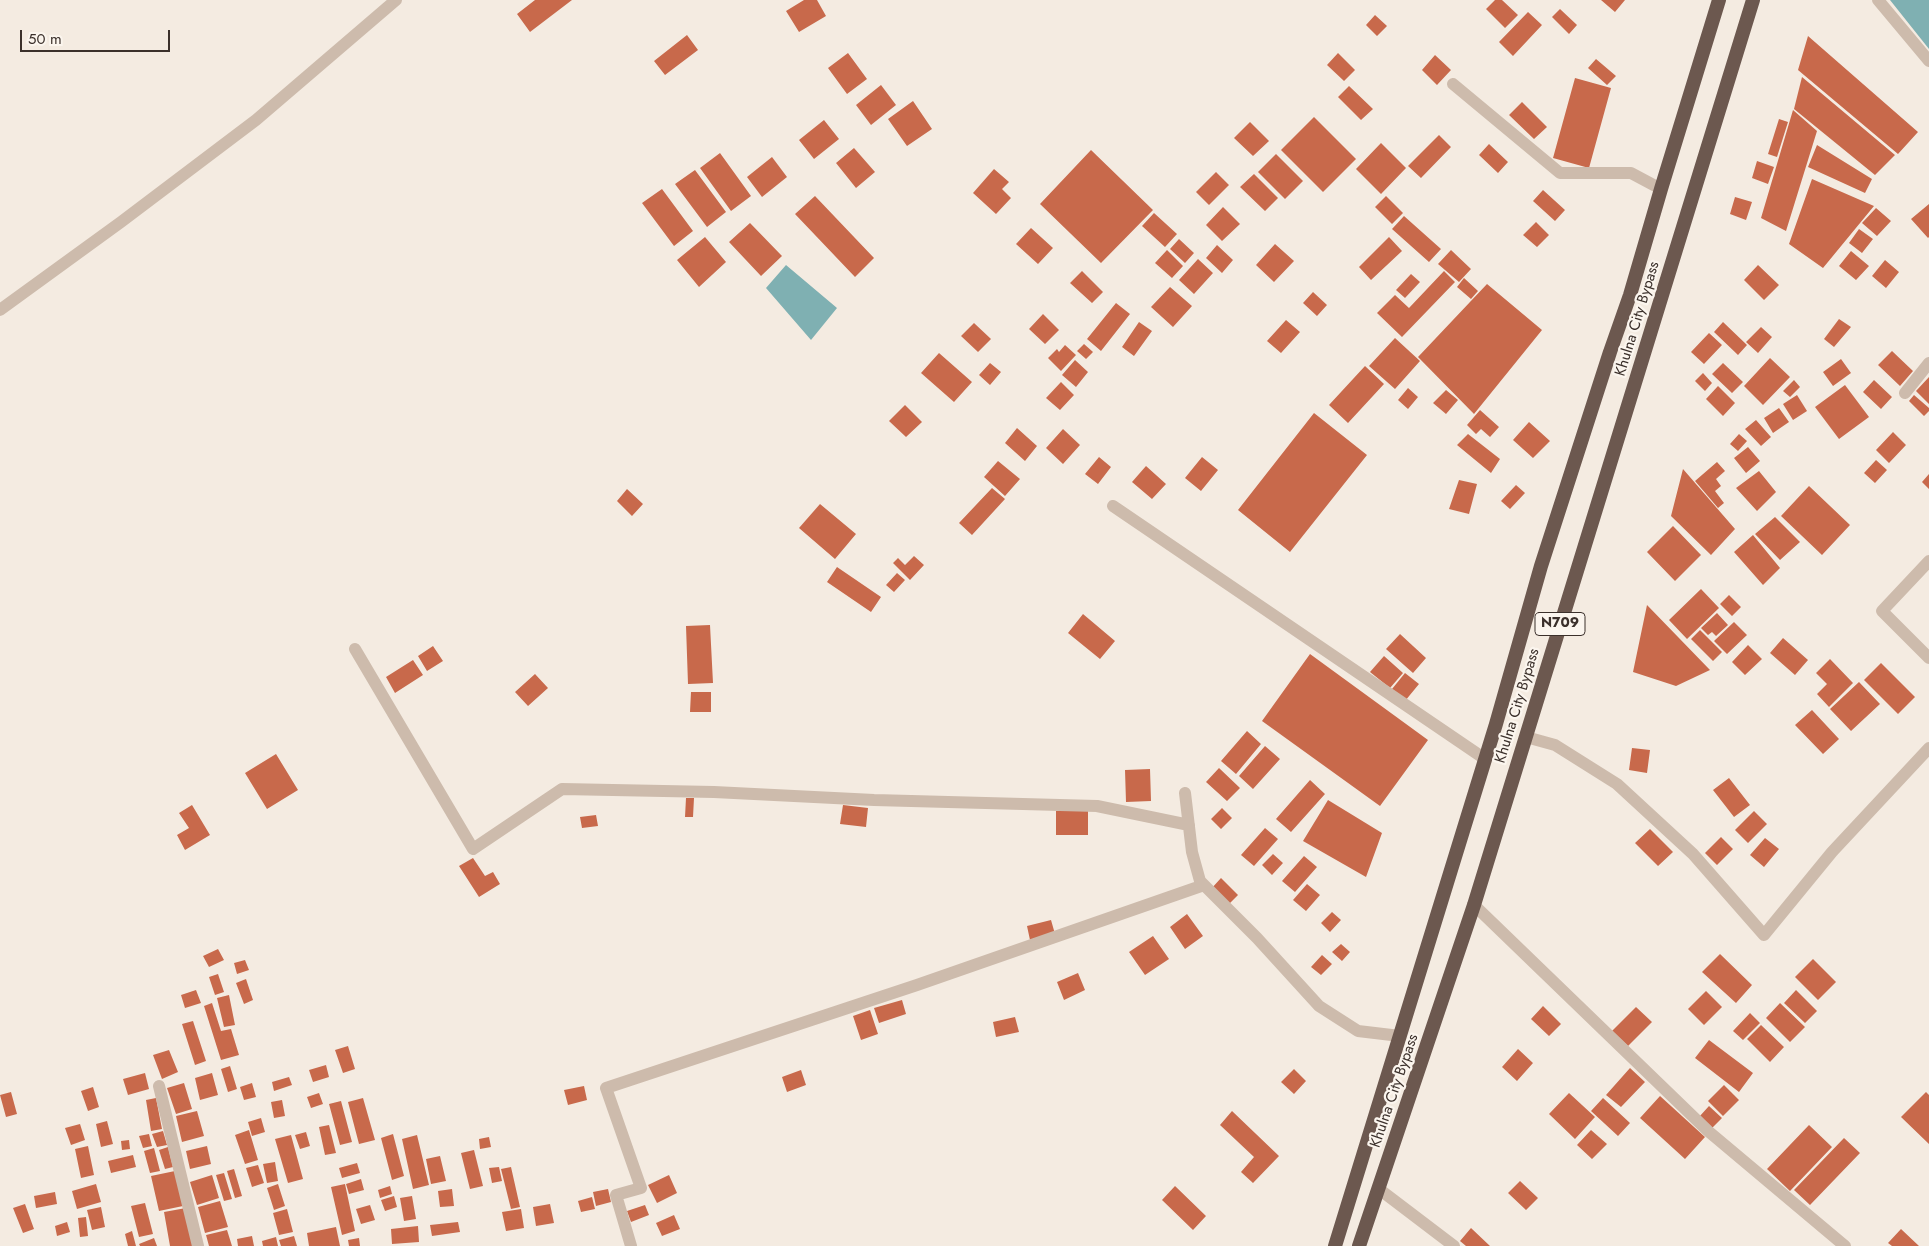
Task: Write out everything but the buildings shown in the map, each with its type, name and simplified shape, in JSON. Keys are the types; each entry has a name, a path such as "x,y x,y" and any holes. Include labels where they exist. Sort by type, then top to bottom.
{"highway":[{"name":"Khulna City Bypass","path":"1335,1246 1485,759 1542,566 1630,294 1719,0"},
{"name":"Khulna City Bypass","path":"1359,1246 1474,905 1753,0"}],"street":[{"path":"0,310 256,120 396,0"},
{"path":"1878,0 1929,61"},
{"path":"1453,84 1560,173 1631,174 1661,189"},
{"path":"1905,392 1929,363"},
{"path":"1114,506 1485,759"},
{"path":"1929,561 1882,610 1929,658"},
{"path":"354,649 474,849 562,788 714,792 874,800 1097,806 1188,825"},
{"path":"1526,737 1555,745 1617,784 1693,854 1764,935 1832,852 1929,748"},
{"path":"1185,793 1192,852 1200,881 1257,938 1319,1006 1358,1032 1400,1036"},
{"path":"631,1246 616,1195 641,1188 606,1088 917,985 1204,885"},
{"path":"1474,905 1708,1132 1845,1246"},
{"path":"159,1086 198,1246"},
{"path":"1379,1189 1454,1246"}],"water":[{"path":"1890,0 1929,0 1929,49"},
{"path":"786,265 837,308 811,340 766,288"}]}
